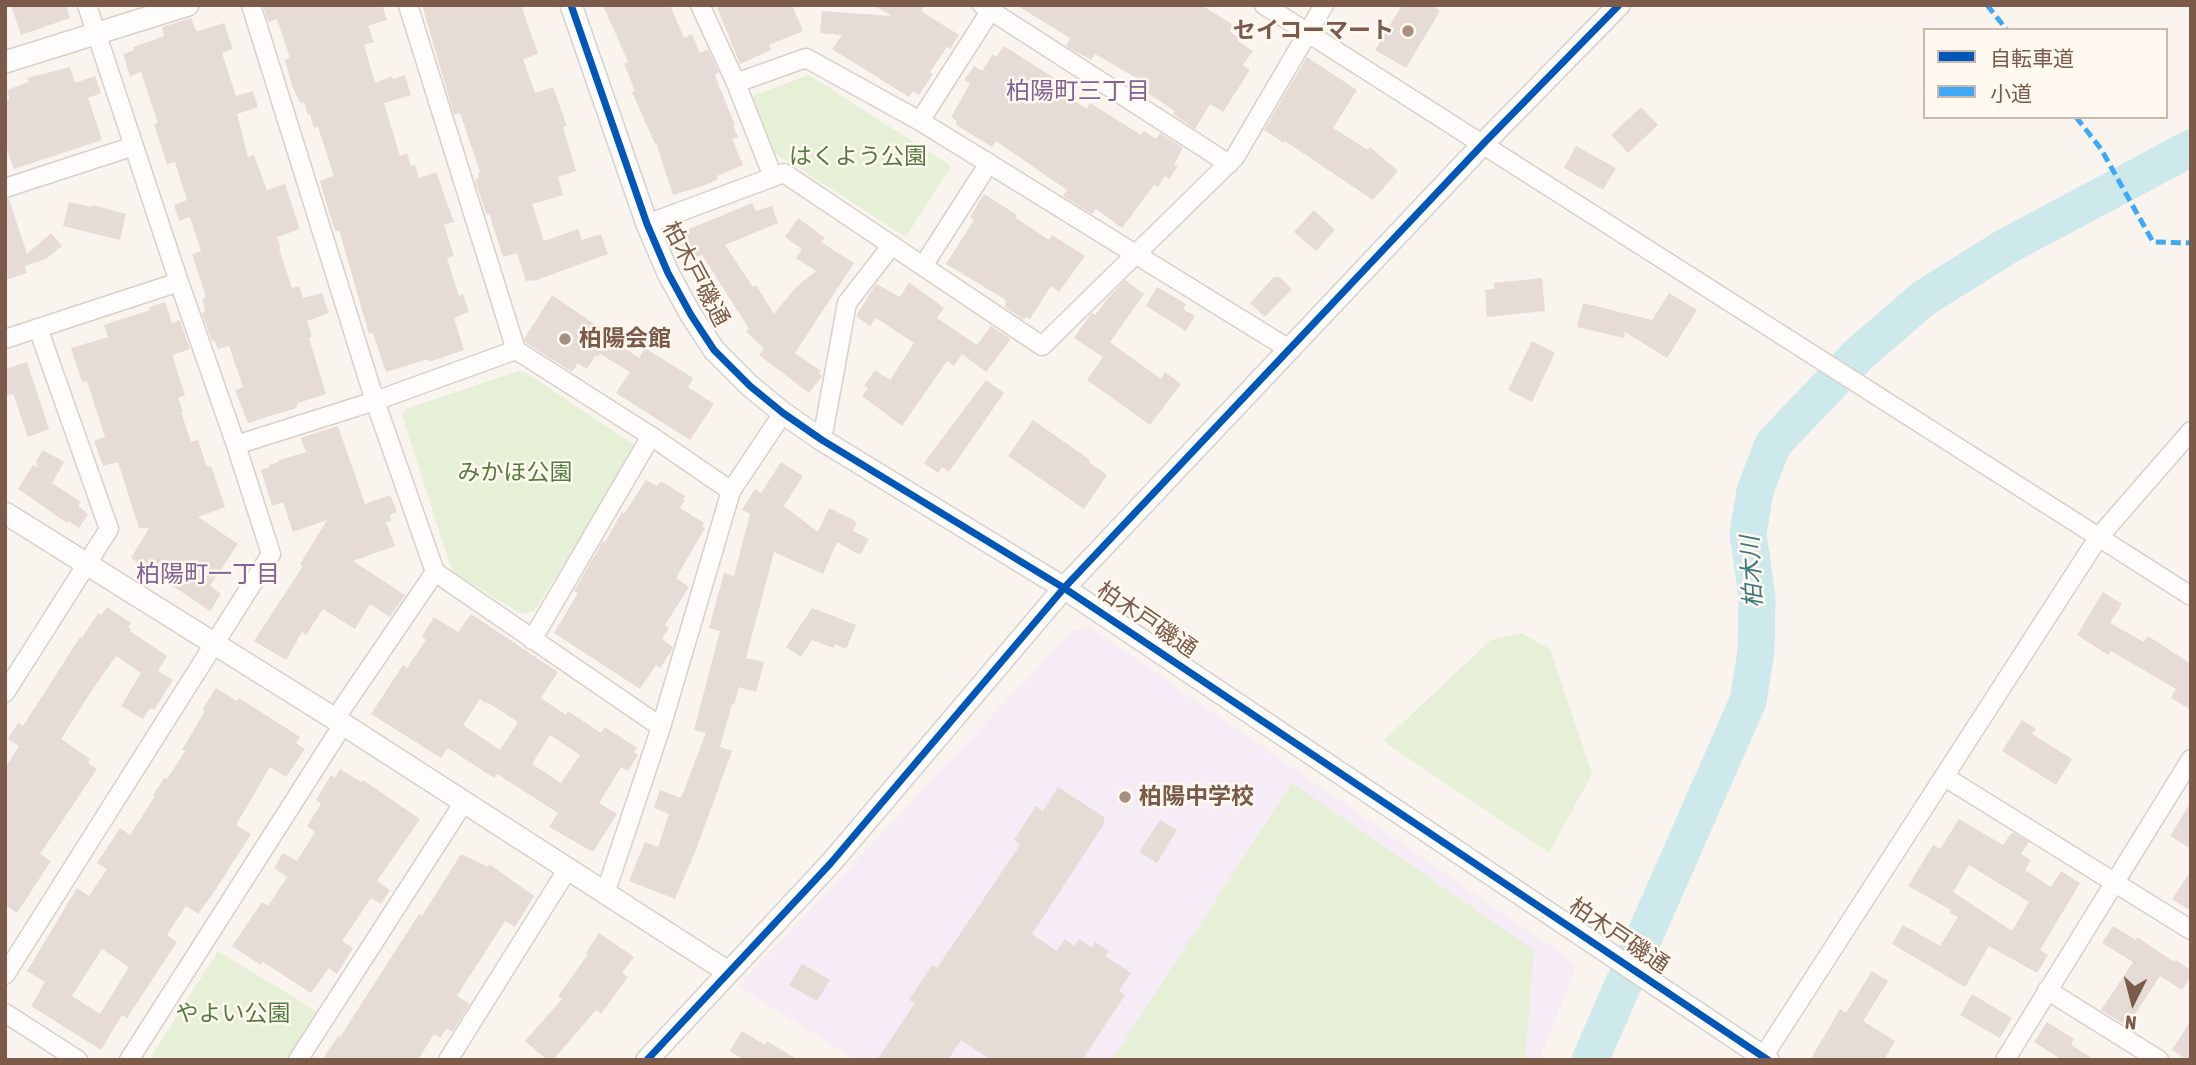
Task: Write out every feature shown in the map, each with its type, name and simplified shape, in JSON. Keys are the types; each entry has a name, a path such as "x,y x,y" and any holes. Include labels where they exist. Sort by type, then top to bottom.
{"street":[{"path":"5,975 271,554 87,5"},
{"path":"6,61 188,5"},
{"path":"251,5 375,401 435,572 661,727"},
{"path":"408,5 516,350 651,436 731,491"},
{"name":"柏木戸磯通","path":"571,5 647,223 668,273 714,350 750,386 822,440 1064,588 1598,944 1764,1059"},
{"path":"700,5 736,83 773,177"},
{"path":"1264,5 2191,596"},
{"path":"647,223 784,173 1042,346 1235,157 1324,5"},
{"path":"647,1060 830,864 1064,588 1483,144 1619,5"},
{"path":"920,121 989,7 1228,164"},
{"path":"736,83 806,58 920,121 1289,349"},
{"path":"5,188 134,146"},
{"path":"923,266 989,163"},
{"path":"822,440 847,303 892,245"},
{"path":"5,339 178,282"},
{"path":"5,693 109,529 38,328"},
{"path":"236,445 375,401 516,350"},
{"path":"605,894 661,727 731,491 783,413"},
{"path":"1764,1059 2098,538 2191,431"},
{"path":"532,640 651,436"},
{"path":"5,513 214,643 728,972"},
{"path":"129,1060 338,722 435,572"},
{"path":"2005,1060 2047,990 2185,779 2191,759"},
{"path":"1945,777 2191,930"},
{"path":"298,1060 464,802"},
{"path":"448,1060 567,870"},
{"path":"2047,990 2159,1060"},
{"path":"5,1013 78,1060"}],"shaded area":[{"name":"柏陽中学校","path":"1090,627 1577,965 1539,1060 856,1060 738,986 1073,630"}],"green space":[{"name":"はくよう公園","path":"809,75 951,166 906,237 772,151 752,96"},
{"name":"みかほ公園","path":"518,371 525,372 633,444 636,451 534,611 522,614 455,574 451,568 402,415 406,409"},
{"path":"1521,633 1550,649 1592,774 1549,853 1383,741 1491,640"},
{"path":"1292,783 1534,950 1525,1060 1112,1060"},
{"name":"やよい公園","path":"218,951 319,1013 290,1060 149,1060"}],"building":[{"path":"11,5 66,5 70,18 21,35"},
{"path":"263,5 382,5 387,20 368,26 374,42 364,45 375,83 392,76 393,79 405,75 411,95 384,103 400,156 407,153 419,178 436,172 454,222 444,225 454,256 447,258 459,296 463,294 469,312 454,318 464,350 386,372 373,333 369,334 339,230 335,231 320,181 334,176 318,127 314,128 304,102 301,104 292,86 285,60 290,58 277,19 268,22"},
{"path":"422,5 521,5 538,54 523,59 535,93 553,87 567,126 563,127 576,171 558,177 563,195 532,204 544,241 578,229 582,240 601,234 608,254 537,280 526,281 517,253 503,257 475,180 479,178 480,172 460,113 454,115"},
{"path":"603,5 670,5 684,38 692,34 700,53 708,49 719,73 715,74 735,125 733,126 738,137 732,139 743,165 717,176 718,179 705,185 673,195 656,143 632,92 635,91 624,64 628,62"},
{"path":"716,5 792,5 803,31 769,45 771,50 740,64"},
{"path":"873,5 925,5 921,11 959,35 930,72 933,74 919,95 913,91 909,97 832,49 842,35 820,33 822,11 892,16"},
{"path":"1016,5 1201,5 1232,24 1230,32 1253,51 1243,65 1250,70 1223,112 1210,104 1195,129 1173,114 1175,111 1134,84 1138,79 1095,54 1091,60 1066,46 1070,38"},
{"name":"セイコーマート","path":"1402,5 1431,5 1440,11 1406,68 1375,50"},
{"path":"191,18 196,31 224,23 233,49 222,53 236,96 253,91 258,107 237,114 248,157 254,155 267,190 285,184 300,229 277,237 292,288 299,286 303,298 322,293 329,313 307,321 312,337 309,338 326,394 298,403 296,408 248,423 235,390 243,387 229,346 218,349 214,340 212,341 202,313 205,311 202,299 206,297 192,254 201,251 190,217 179,221 174,205 187,200 175,162 167,164 154,124 158,123 141,72 130,76 123,54 134,50 133,47 164,36 162,27"},
{"path":"1004,46 1059,81 1055,88 1087,109 1090,103 1141,135 1144,131 1156,139 1160,133 1183,148 1174,164 1178,166 1169,179 1165,176 1158,187 1154,185 1122,228 1096,209 1092,214 1063,196 1067,190 996,141 992,147 955,124 957,121 951,117 970,84 964,80 974,66 982,71 993,54 996,57"},
{"path":"1307,57 1357,90 1333,128 1368,150 1370,147 1398,171 1373,200 1264,130"},
{"path":"70,67 75,83 95,76 101,93 88,98 102,140 14,169 5,144 5,101 10,99 7,90 29,82 27,78"},
{"path":"1641,107 1658,125 1628,153 1611,135"},
{"path":"1576,146 1616,168 1603,190 1564,168"},
{"path":"984,194 1049,240 1052,235 1085,256 1059,292 1051,286 1030,319 1026,317 1024,320 1005,307 1006,300 946,264 974,220 970,217"},
{"path":"5,199 9,199 27,254 51,233 62,246 46,259 25,266 27,273 5,280"},
{"path":"69,202 126,214 120,240 63,226"},
{"path":"752,203 756,211 772,206 778,223 725,245 753,287 756,285 774,314 796,287 816,271 796,258 802,249 785,237 798,218 825,238 821,242 854,263 795,353 821,371 819,373 822,376 809,393 759,355 764,349 746,331 749,329 702,255 688,261 677,234"},
{"path":"1314,210 1335,230 1316,251 1294,232"},
{"path":"1274,277 1280,277 1292,289 1265,317 1250,303"},
{"path":"1542,278 1545,311 1487,317 1485,290 1494,289 1494,283"},
{"path":"1125,280 1144,294 1110,342 1161,379 1165,372 1181,384 1150,425 1087,380 1103,357 1074,338 1090,315 1095,315"},
{"path":"909,282 944,308 937,318 977,345 991,326 1011,339 986,372 962,354 954,366 947,361 902,426 862,396 868,388 864,386 875,370 890,380 914,343 876,318 870,326 856,316 876,284 900,297"},
{"path":"1157,287 1186,304 1183,309 1195,316 1186,331 1146,306"},
{"path":"1669,293 1697,310 1667,358 1625,332 1624,338 1577,327 1583,303 1652,320"},
{"path":"552,295 639,358 645,348 693,378 688,387 714,404 690,440 616,393 630,372 600,354 598,357 596,355 587,369 578,363 572,372 526,343 524,339"},
{"path":"165,302 172,323 180,320 190,349 172,355 185,395 178,398 183,411 181,412 191,442 198,440 207,467 211,466 225,507 198,517 238,544 210,586 221,594 210,611 131,558 149,528 139,528 118,462 103,466 94,441 105,437 87,381 82,382 71,348 108,337 104,325 150,310 149,307"},
{"path":"1532,341 1555,353 1532,402 1508,390"},
{"path":"27,362 49,429 28,437 13,394 5,396 5,369"},
{"path":"986,380 1004,393 949,472 942,467 938,473 924,463"},
{"path":"1033,420 1107,475 1084,509 1008,456"},
{"path":"338,426 365,504 390,495 397,512 390,515 391,521 386,522 395,546 353,561 405,595 390,617 370,604 355,629 323,609 306,635 302,632 286,660 254,641 303,566 300,564 327,520 293,532 283,502 272,506 261,470 279,460 306,452 300,438"},
{"path":"43,450 64,462 52,483 81,502 78,506 88,514 79,528 68,521 67,523 18,489 33,465 38,468 36,461"},
{"path":"781,462 803,476 784,506 818,532 829,508 857,522 853,531 869,539 860,555 837,542 823,574 774,552 746,658 764,662 756,692 739,687 734,705 732,704 720,747 732,751 675,899 629,881 645,842 658,847 669,814 654,808 660,790 681,798 706,733 694,730 720,631 709,628 724,573 734,576 750,514 742,510 755,489 761,493"},
{"path":"646,480 657,486 661,481 685,496 680,508 704,523 702,526 705,528 676,578 689,587 665,625 669,628 662,639 673,647 672,650 660,668 656,665 640,689 554,633 578,593 574,591 603,541 605,542 622,512 624,514"},
{"path":"2103,592 2122,604 2110,623 2144,642 2148,636 2191,664 2191,710 2171,698 2176,689 2111,651 2108,655 2077,635"},
{"path":"107,607 131,623 128,627 130,631 167,656 158,671 173,680 154,710 150,708 143,719 121,706 141,673 116,656 92,690 61,739 90,759 88,763 97,769 40,854 51,861 17,913 5,905 5,768 19,746 8,739 18,723 23,726 80,637 82,638 98,613 101,615"},
{"path":"812,608 856,625 846,649 835,644 833,648 812,640 801,657 786,647"},
{"path":"471,614 558,672 541,698 566,715 568,711 601,733 605,727 637,748 634,752 638,755 628,771 621,767 599,803 617,814 593,852 549,827 558,813 497,774 494,778 448,748 441,758 371,714 403,665 407,668 426,640 422,636 434,617 458,632","holes":["480,699 518,722 500,750 463,725","550,735 580,755 561,783 532,764"]},
{"path":"216,688 237,701 239,698 300,737 296,743 305,749 286,777 270,767 236,825 251,834 198,914 186,906 167,935 177,942 127,1018 122,1015 101,1050 31,1006 45,982 27,971 77,888 89,896 107,869 97,863 120,828 130,835 164,778 167,779 185,751 182,750 205,711 202,710","holes":["102,949 129,967 100,1014 72,996"]},
{"path":"2022,720 2036,729 2032,734 2072,759 2056,785 2002,751"},
{"path":"340,769 361,782 363,780 420,819 377,881 390,890 381,904 371,898 342,941 353,948 337,974 329,968 311,993 232,946 262,902 268,906 287,877 274,868 283,853 297,861 315,832 307,826 321,804 316,800 331,775 335,778"},
{"path":"1058,787 1104,817 1104,824 1032,934 1057,951 1065,939 1074,946 1079,939 1092,948 1095,942 1109,951 1105,956 1131,973 1119,991 1125,995 1082,1060 991,1060 961,1040 948,1060 877,1060 915,1003 909,1000 932,965 937,968 1020,845 1014,840 1036,806 1043,811"},
{"path":"2191,802 2191,849 2170,836"},
{"path":"1959,819 2003,845 2012,832 2029,842 2021,854 2031,860 2025,870 2051,887 2061,871 2080,883 2040,950 2048,955 2037,973 1989,946 1965,987 1892,944 1903,925 1940,946 1958,917 1949,912 1951,910 1908,886 1933,845 1940,849","holes":["1969,865 2029,902 2012,931 1953,892"]},
{"path":"1160,820 1177,830 1157,863 1139,852"},
{"path":"461,854 488,867 489,864 534,896 515,927 505,921 457,996 470,1004 452,1032 447,1028 440,1038 434,1034 418,1060 322,1060 338,1036 340,1037 419,914 422,916"},
{"path":"2191,871 2191,911 2172,899"},
{"path":"2113,926 2136,940 2137,937 2191,970 2191,976 2182,990 2160,976 2127,1026 2101,1010 2133,962 2102,943"},
{"path":"599,933 634,957 622,973 628,977 601,1014 596,1010 553,1060 547,1060 525,1041 562,999 558,996 588,954 586,953"},
{"path":"802,964 830,980 817,1001 789,985"},
{"path":"1872,971 1888,981 1863,1021 1895,1041 1884,1060 1810,1060 1840,1009 1846,1013"},
{"path":"1972,994 2012,1018 2000,1038 1960,1015"},
{"path":"2191,1020 2191,1060 2188,1060 2172,1050"},
{"path":"2047,1022 2074,1039 2071,1045 2095,1060 2062,1060 2034,1042"},
{"path":"742,1031 765,1045 767,1041 798,1060 744,1060 730,1051"}],"waterway":[{"name":"柏木川","path":"1590,1060 1748,701 1756,652 1757,597 1748,534 1755,491 1773,444 1858,355 1924,298 2007,246 2191,148"}],"marked path":[{"path":"1987,5 2005,28"},
{"path":"2078,119 2101,149 2153,242 2191,243"}],"cycle path":[{"path":"571,5 647,224 668,273 714,350 750,386 822,440 1064,588 1768,1060"},
{"path":"647,1060 830,864 1064,588 1483,144 1619,5"}],"place":[{"name":"セイコーマート","path":"1408,31"},
{"name":"柏陽会館","path":"565,339"},
{"name":"柏陽中学校","path":"1125,797"}],"district":[{"name":"柏陽町三丁目","path":"1078,91"},
{"name":"柏陽町一丁目","path":"208,574"}]}
